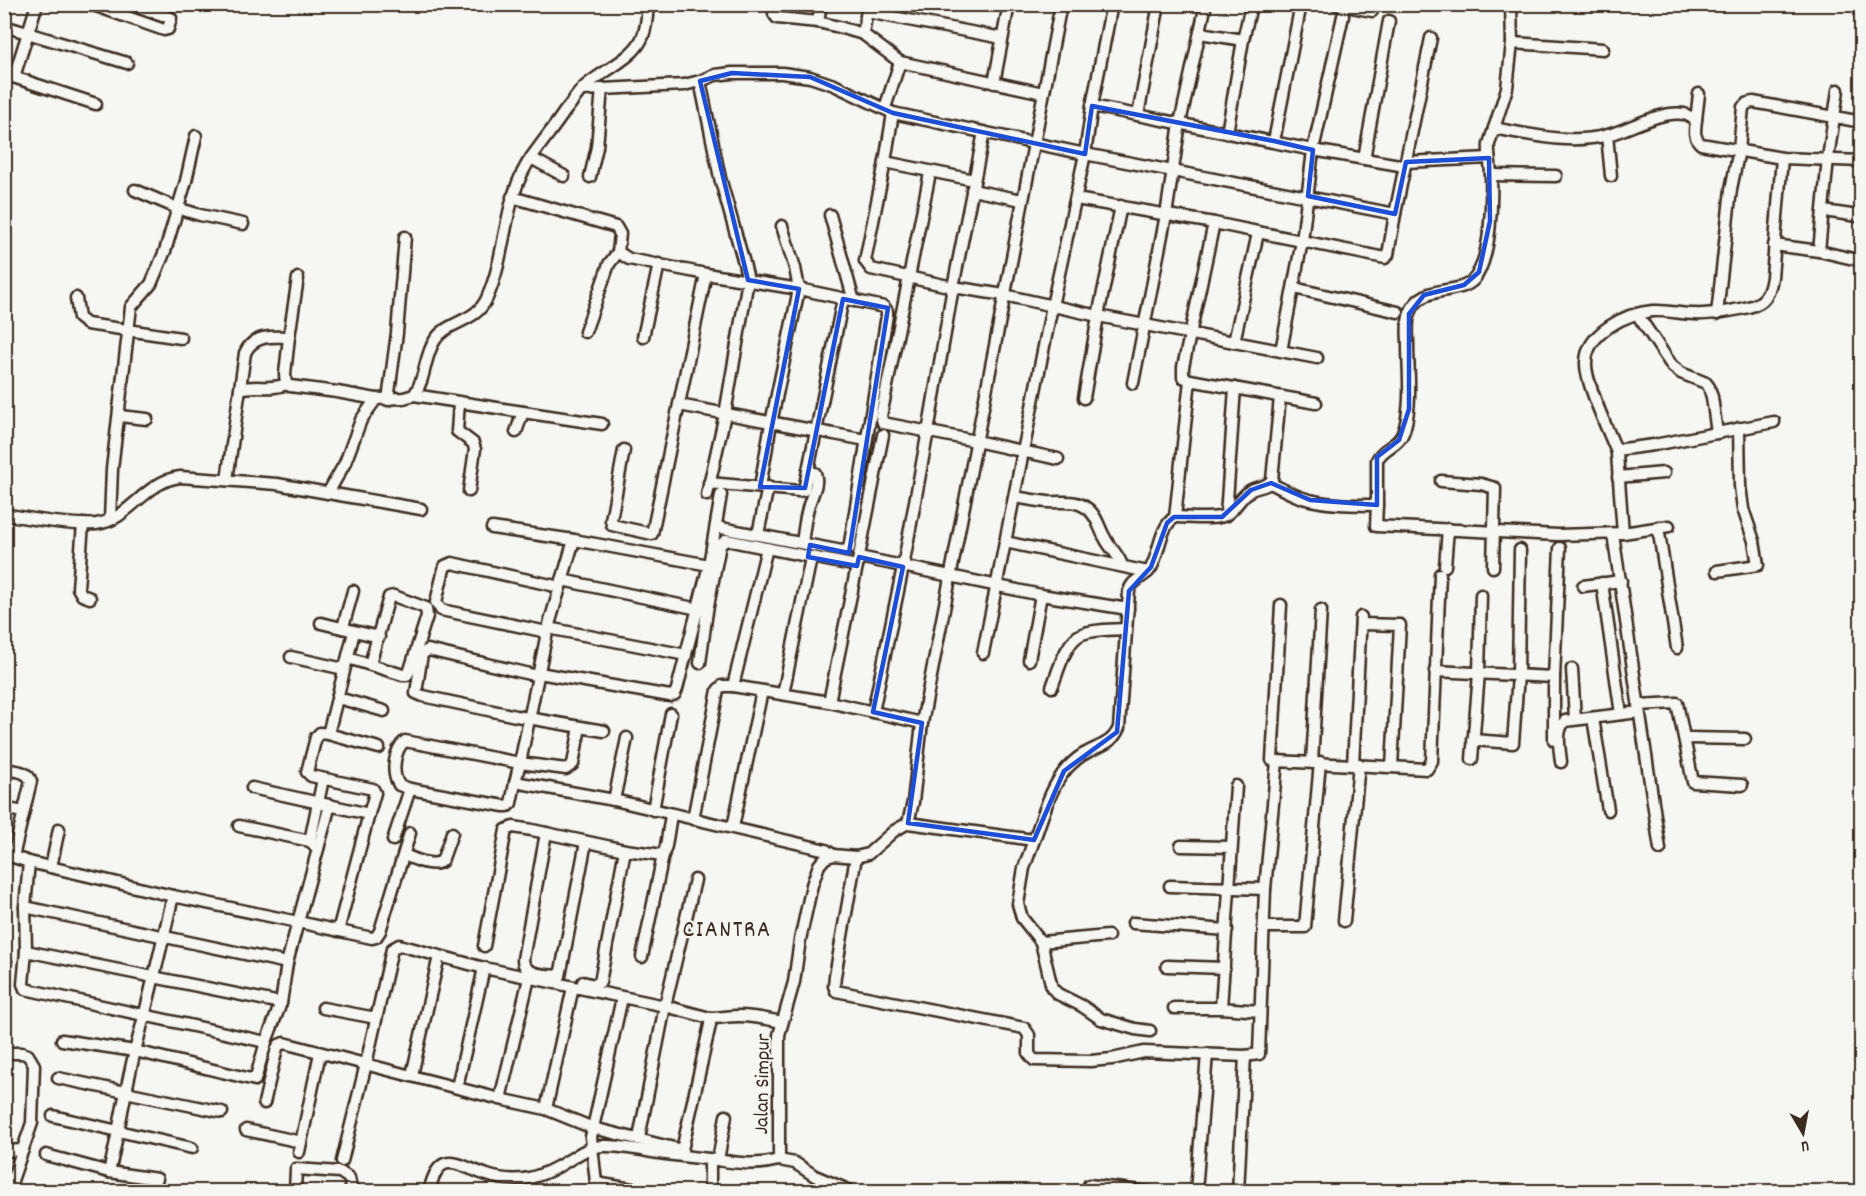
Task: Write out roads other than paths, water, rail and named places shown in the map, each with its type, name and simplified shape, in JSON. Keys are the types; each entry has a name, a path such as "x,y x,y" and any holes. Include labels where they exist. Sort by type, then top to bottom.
{"street":[{"path":"37,4 28,33 9,76 96,104"},
{"path":"90,4 168,29 171,21 169,17 130,4"},
{"path":"414,395 434,341 446,330 470,318 487,300 497,274 512,197 531,158 581,90 630,54 641,42 645,33 648,4"},
{"path":"776,4 774,14 777,18 818,22 863,34 900,62 1043,93"},
{"path":"818,22 821,4"},
{"path":"994,82 1009,4"},
{"path":"908,823 913,802 922,723 1061,4"},
{"path":"983,653 1085,154 1112,4"},
{"path":"1138,115 1159,4"},
{"path":"1132,383 1166,215 1180,123 1206,4"},
{"path":"1274,141 1301,4"},
{"path":"1335,4 1372,11 1373,4"},
{"path":"1511,4 1512,43 1507,88 1489,144 1491,175 1487,243 1476,277 1464,285 1424,295 1414,304 1409,314 1407,328 1409,409 1402,436 1395,445 1379,455 1377,460 1376,526 1558,535 1618,533 1663,527 1677,648"},
{"path":"137,20 141,8"},
{"path":"863,34 868,8 1002,38"},
{"path":"1227,133 1250,10"},
{"path":"1281,351 1302,241 1313,150 1343,16"},
{"path":"1365,159 1389,21"},
{"path":"4,26 127,63"},
{"path":"1200,33 1243,40"},
{"path":"1076,198 1385,258 1388,255 1431,39"},
{"path":"1512,43 1603,50"},
{"path":"900,62 889,111 885,162 865,261 871,269 1317,358"},
{"path":"581,90 684,85 732,72 797,74 821,80 889,111 1085,154 1395,214"},
{"path":"700,81 720,178 748,280 725,414 707,495"},
{"path":"590,177 597,147 603,88"},
{"path":"1819,251 1828,158 1838,90"},
{"path":"1699,94 1694,131 1700,144 1782,158 1862,161"},
{"path":"1717,314 1743,108 1750,102 1862,122"},
{"path":"1092,106 1365,159 1406,164 1489,158"},
{"path":"1494,128 1551,138 1580,139 1607,135 1675,114 1686,114 1696,120"},
{"path":"873,712 903,567 953,287 984,132"},
{"path":"1607,135 1611,176"},
{"path":"110,520 112,469 127,330 132,305 151,284 165,251 186,181 196,136"},
{"path":"531,158 564,176"},
{"path":"1774,422 1616,450 1585,365 1590,345 1597,336 1605,329 1637,314 1662,311 1717,314 1754,306 1767,296 1770,288 1782,158"},
{"path":"885,162 930,172 1022,200"},
{"path":"930,172 881,421 885,425 976,441 1058,459"},
{"path":"1491,175 1556,176"},
{"path":"135,190 177,208 243,224"},
{"path":"512,197 616,227 620,234 618,252 609,264 585,332"},
{"path":"1084,398 1121,206"},
{"path":"1824,212 1858,216"},
{"path":"830,215 854,301"},
{"path":"1214,224 1182,372 1183,377 1316,403"},
{"path":"758,534 771,423 799,289 782,226"},
{"path":"1234,342 1258,233"},
{"path":"388,400 405,237"},
{"path":"1774,245 1819,251 1862,261"},
{"path":"604,731 418,695 416,690 422,654 432,650 539,675 670,696 675,694 722,543 728,540 767,548 808,551 846,551 850,547 887,312 883,307 799,289 631,260 618,252"},
{"path":"643,337 659,264"},
{"path":"624,450 612,525 652,534 706,274"},
{"path":"286,384 289,337 298,278"},
{"path":"1294,288 1398,312"},
{"path":"76,298 78,316 82,321 181,338"},
{"path":"709,483 802,491 805,488 843,299"},
{"path":"1637,314 1672,366 1681,373 1706,383 1709,387 1717,433"},
{"path":"227,480 243,358 249,345 259,339 272,336 289,337"},
{"path":"1175,517 1190,380"},
{"path":"240,389 252,386 277,387 286,384 376,399 388,400 414,395 602,424"},
{"path":"1226,515 1235,388"},
{"path":"1150,1031 1101,1019 1055,992 1051,985 1041,942 1022,918 1018,904 1026,861 1054,789 1064,771 1079,757 1110,741 1119,728 1125,629 1131,585 1148,572 1160,548 1167,524 1175,517 1221,518 1249,492 1270,483 1280,397"},
{"path":"328,493 345,463 361,420 376,399"},
{"path":"459,403 457,430 460,435 473,443 475,448 469,491"},
{"path":"679,405 866,440"},
{"path":"516,432 523,412"},
{"path":"119,416 147,419"},
{"path":"1717,571 1758,566 1754,541 1743,509 1740,486 1739,428"},
{"path":"829,702 883,435"},
{"path":"1617,454 1621,581 1660,849"},
{"path":"783,694 808,551 809,506 817,475 808,471"},
{"path":"1618,477 1664,473"},
{"path":"4,514 24,518 96,524 119,515 151,489 169,479 180,477 283,485 421,509"},
{"path":"1441,481 1489,485 1495,488 1493,567"},
{"path":"1270,483 1286,492 1310,500 1350,505 1377,505"},
{"path":"699,663 702,610 721,495"},
{"path":"1015,497 1080,503 1097,519 1106,540 1120,558 1122,566"},
{"path":"83,524 78,588 82,595 90,598"},
{"path":"716,527 758,534 808,551 858,561 903,567 1041,595 1128,609"},
{"path":"492,528 574,540 709,565"},
{"path":"1281,605 1272,760 1426,769 1432,761 1435,670 1448,529"},
{"path":"574,540 548,630 530,718 520,763 515,783 511,803 507,806 410,789 399,785 394,776 395,761 404,741 520,763 562,770 570,768 573,764 580,727"},
{"path":"1005,542 1148,572"},
{"path":"733,686 767,548"},
{"path":"1554,740 1554,677 1560,548"},
{"path":"1473,740 1513,743 1518,675 1520,550"},
{"path":"686,655 441,610 436,602 445,566 452,563 702,610"},
{"path":"1583,586 1621,581"},
{"path":"1602,583 1622,714"},
{"path":"343,627 353,591"},
{"path":"1029,660 1041,595"},
{"path":"1472,759 1479,673 1480,595"},
{"path":"291,657 370,664 403,675 408,673 427,616 426,608 391,596 370,664"},
{"path":"1263,927 1305,927 1316,762 1321,610"},
{"path":"1344,921 1356,764 1361,620 1400,625 1392,766"},
{"path":"321,623 379,637"},
{"path":"1052,687 1067,650 1075,638 1090,632 1125,629"},
{"path":"328,734 354,632"},
{"path":"1572,669 1575,719"},
{"path":"1435,670 1554,677"},
{"path":"693,819 718,690 722,686 829,702 922,723"},
{"path":"733,827 762,691"},
{"path":"338,698 384,711"},
{"path":"1561,762 1559,738 1560,728 1565,721 1622,714 1677,703 1694,783 1742,785"},
{"path":"653,810 671,714"},
{"path":"1593,718 1608,810"},
{"path":"338,931 375,791 323,779 308,774 307,770 316,737 320,733 379,748"},
{"path":"614,800 627,738"},
{"path":"1685,738 1745,739"},
{"path":"856,857 835,976 836,991 1024,1028 1029,1035 1029,1054 1034,1060 1091,1061 1144,1052 1245,1056 1259,1054 1265,889 1277,761"},
{"path":"4,769 22,772 30,778 24,812 9,856 173,896 372,938 376,937 380,931 410,832"},
{"path":"62,1040 135,1051 255,1080 281,1003 287,963 314,845 317,802 323,779"},
{"path":"515,783 614,800 733,827 828,851 833,855 856,857 873,851 894,831 908,823 1034,840"},
{"path":"1221,1008 1236,786"},
{"path":"252,788 369,814"},
{"path":"393,840 410,789"},
{"path":"314,845 330,805"},
{"path":"4,808 24,812"},
{"path":"642,957 671,814"},
{"path":"238,826 314,845"},
{"path":"484,946 506,831 513,827 625,850 663,855"},
{"path":"51,867 59,829"},
{"path":"404,855 439,864 452,833"},
{"path":"546,833 523,963 527,970 594,985 600,982 625,850"},
{"path":"560,976 586,842"},
{"path":"1181,846 1231,847"},
{"name":"Jalan Simpur","path":"592,1147 617,1146 681,1157 757,1165 779,1160 778,1042 794,982 812,885 822,860 833,855"},
{"path":"29,862 25,907 26,951 23,984 25,989 266,1042"},
{"path":"639,1138 665,1006 695,880"},
{"path":"1170,886 1265,889"},
{"path":"109,1172 135,1051 155,978 173,896"},
{"path":"25,907 287,963"},
{"path":"1133,923 1227,930"},
{"path":"1041,942 1108,936"},
{"path":"342,1161 394,947 404,945 484,968 665,1006 710,1018 748,1017 782,1022"},
{"path":"26,951 281,1003"},
{"path":"412,1075 440,956"},
{"path":"1167,966 1224,968"},
{"path":"457,1087 484,968"},
{"path":"500,1100 529,978"},
{"path":"546,1109 573,987"},
{"path":"622,998 593,1128 592,1147 597,1187 650,1191"},
{"path":"323,1008 376,1018"},
{"path":"1174,1008 1260,1011"},
{"path":"264,1103 279,1045 284,1043 500,1100 546,1109 593,1128 682,1150 710,1018"},
{"path":"4,1053 28,1055 33,1062 32,1123 8,1191"},
{"path":"246,1130 300,1147 320,1053"},
{"path":"1196,1191 1208,1054"},
{"path":"1238,1191 1245,1056"},
{"path":"58,1078 222,1112"},
{"path":"53,1116 192,1148"},
{"path":"710,1191 714,1160 726,1116"},
{"path":"429,1191 436,1170 448,1163 461,1164 497,1178 522,1179 552,1170 592,1147"},
{"path":"4,1151 23,1150"},
{"path":"46,1155 109,1172 157,1179"},
{"path":"779,1160 795,1163 814,1176 853,1191"},
{"path":"295,1191 296,1169 340,1172 349,1178 352,1191"},
{"path":"1089,1185 1149,1191"}],"district":[{"name":"CIANTRA","path":"727,928"}]}
